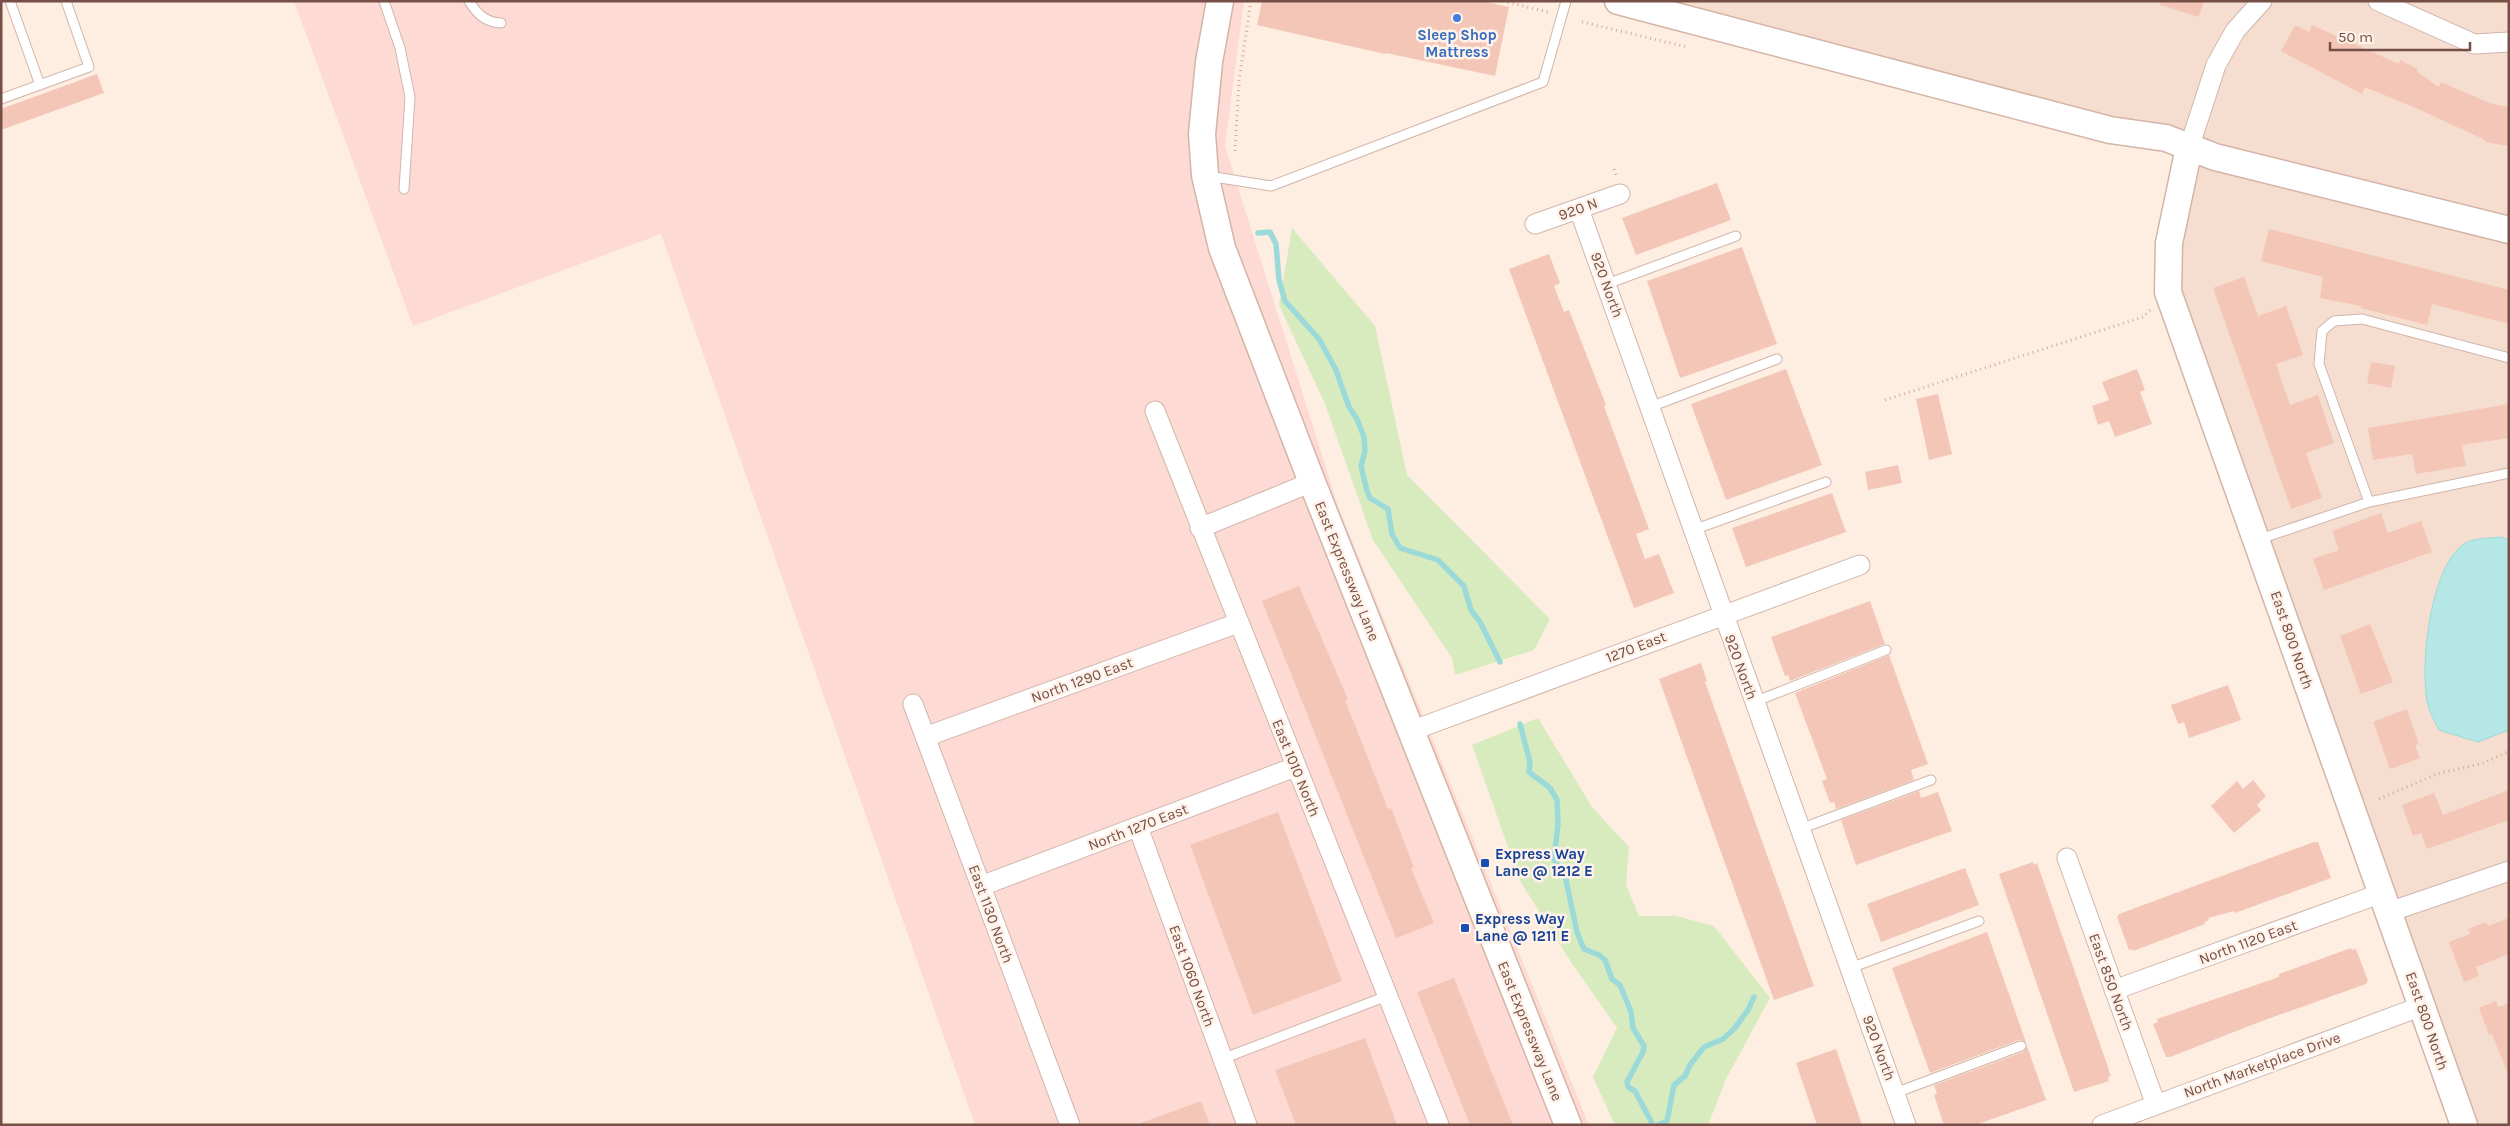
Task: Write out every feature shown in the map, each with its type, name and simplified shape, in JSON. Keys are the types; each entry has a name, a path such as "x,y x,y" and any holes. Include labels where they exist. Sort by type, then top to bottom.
{"street":[{"name":"East Expressway Lane","path":"1220,1 1205,94 1202,134 1205,175 1222,248 1312,482 1568,1125"},
{"path":"1618,1 2110,130 2166,138 2215,157 2509,230"},
{"path":"2189,148 2216,65 2235,31 2262,1"},
{"path":"2378,1 2474,44 2509,42"},
{"name":"East 800 North","path":"2189,148 2168,243 2168,292 2464,1125"},
{"name":"920 N","path":"1535,224 1620,194"},
{"name":"920 North","path":"1579,209 1722,615 1906,1125"},
{"name":"East 1010 North","path":"1155,411 1238,624 1439,1125"},
{"path":"1200,528 1312,482"},
{"name":"1270 East","path":"1411,731 1860,565"},
{"name":"North 1290 East","path":"925,737 1238,624"},
{"name":"East 1130 North","path":"913,704 1070,1125"},
{"name":"North 1270 East","path":"981,886 1295,767"},
{"name":"East 1060 North","path":"1138,827 1247,1125"},
{"name":"East 850 North","path":"2067,858 2156,1105"},
{"name":"North 1120 East","path":"2114,990 2385,902 2509,871"},
{"name":"North Marketplace Drive","path":"2102,1125 2422,1006"}],"lane":[{"path":"10,1 40,85"},
{"path":"1,99 89,67 66,1"},
{"path":"384,1 400,48 410,97 404,189"},
{"path":"469,1 477,13 489,22 500,23"},
{"path":"1205,175 1271,186 1543,82 1566,1"},
{"path":"1607,284 1736,236"},
{"path":"2369,502 2319,364 2322,332 2334,321 2362,318 2509,358"},
{"path":"1650,407 1777,359"},
{"path":"2257,540 2369,502 2509,473"},
{"path":"1693,530 1826,482"},
{"path":"1754,702 1886,650"},
{"path":"1800,829 1931,780"},
{"path":"1850,968 1979,921"},
{"path":"1222,1059 1387,996"},
{"path":"1895,1093 2021,1046"}],"path":[{"path":"1235,151 1239,81 1251,1"},
{"path":"1504,1 1548,12"},
{"path":"1582,22 1687,47"},
{"path":"1885,400 2142,317 2168,292"},
{"path":"2379,799 2437,774 2484,762 2509,751"}],"shaded area":[{"path":"294,1 1244,1 1225,146 1338,506 1589,1125 975,1125 661,234 413,326"},
{"path":"1630,1 2509,1 2509,227"},
{"path":"2192,156 2509,230 2509,1125 2464,1125 2173,294"}],"green space":[{"path":"1292,228 1375,326 1407,475 1550,619 1534,650 1455,675 1452,658 1373,540 1325,404 1279,305"},
{"path":"1538,718 1592,807 1629,847 1626,885 1639,916 1676,916 1714,926 1770,998 1726,1079 1708,1125 1615,1125 1593,1077 1617,1028 1569,959 1520,881 1472,745"}],"water":[{"path":"2501,537 2509,540 2509,730 2478,742 2439,730 2429,708 2426,688 2427,641 2437,590 2445,568 2456,551 2470,541"}],"building":[{"path":"1262,1 1482,1 1509,7 1495,76 1385,54 1257,25"},
{"path":"2160,1 2204,1 2199,17 2160,5"},
{"path":"2295,25 2309,32 2312,25 2399,64 2400,60 2418,69 2417,72 2439,87 2441,82 2492,104 2509,107 2509,146 2485,142 2485,140 2418,109 2365,87 2362,94 2281,51"},
{"path":"97,74 104,93 1,130 1,109"},
{"path":"1717,183 1731,220 1636,255 1622,218"},
{"path":"2269,229 2509,290 2509,324 2432,304 2427,325 2361,308 2361,306 2320,298 2323,277 2261,261"},
{"path":"1742,247 1777,344 1680,378 1647,281"},
{"path":"1549,254 1560,283 1554,286 1564,312 1569,310 1606,405 1604,406 1649,529 1636,534 1645,559 1659,554 1674,593 1634,608 1509,269"},
{"path":"2244,277 2258,316 2286,306 2303,355 2276,364 2290,405 2318,395 2334,443 2306,453 2322,498 2291,509 2213,288"},
{"path":"2371,362 2395,366 2391,388 2367,383"},
{"path":"1786,369 1822,465 1726,500 1691,404"},
{"path":"2137,369 2145,390 2140,392 2152,424 2115,437 2109,421 2098,425 2092,406 2109,400 2102,382"},
{"path":"1938,394 1952,454 1929,460 1916,399"},
{"path":"2509,404 2509,438 2462,445 2466,466 2416,474 2412,454 2373,460 2368,428"},
{"path":"1898,465 1902,483 1868,490 1865,472"},
{"path":"1832,493 1846,532 1746,567 1732,528"},
{"path":"2381,513 2388,533 2421,521 2432,552 2324,590 2313,559 2339,550 2332,531"},
{"path":"1299,586 1348,699 1345,700 1388,809 1391,808 1414,867 1411,868 1434,923 1396,938 1262,601"},
{"path":"1870,601 1885,644 1790,681 1788,675 1785,676 1771,637"},
{"path":"2370,624 2393,682 2361,694 2340,636"},
{"path":"1889,655 1928,764 1911,770 1914,780 1836,809 1834,802 1830,803 1822,781 1827,779 1795,693"},
{"path":"1701,663 1707,681 1705,682 1814,986 1774,1000 1659,679"},
{"path":"2228,685 2241,720 2189,738 2184,722 2178,724 2171,705"},
{"path":"2407,709 2419,744 2415,745 2420,758 2390,769 2373,722"},
{"path":"2253,780 2266,796 2257,805 2261,810 2234,833 2211,806 2237,781 2243,789"},
{"path":"2509,790 2509,820 2427,849 2421,833 2413,836 2402,805 2434,793 2443,815"},
{"path":"1919,791 1921,798 1938,792 1952,831 1856,865 1841,820"},
{"path":"1278,812 1342,981 1253,1015 1190,845"},
{"path":"2318,842 2331,878 2235,913 2234,911 2208,918 2209,920 2204,922 2205,924 2133,951 2132,949 2129,950 2117,917 2119,914"},
{"path":"2033,862 2034,865 2037,863 2111,1076 2108,1077 2109,1081 2074,1092 1999,874"},
{"path":"1965,868 1979,905 1881,942 1867,904"},
{"path":"2509,918 2509,954 2476,967 2479,976 2464,982 2449,942 2470,934 2468,929 2486,922 2488,926"},
{"path":"1987,932 2026,1042 2019,1040 1930,1073 1892,968"},
{"path":"2351,948 2352,950 2356,949 2368,981 2366,984 2166,1057 2153,1024 2158,1022 2157,1019 2279,977 2279,974"},
{"path":"1454,978 1513,1125 1470,1125 1417,992"},
{"path":"2496,1001 2498,1007 2509,1003 2508,1074 2492,1034 2489,1035 2479,1008"},
{"path":"1365,1038 1397,1125 1296,1125 1275,1070"},
{"path":"2027,1046 2046,1100 1975,1125 1944,1125 1934,1095 1937,1094 1934,1085 2023,1052"},
{"path":"1836,1049 1862,1125 1817,1125 1796,1063"},
{"path":"1201,1101 1210,1125 1141,1125 1141,1123"}],"waterway":[{"path":"1258,233 1270,232 1276,244 1279,280 1285,301 1319,339 1336,370 1349,407 1357,419 1364,437 1365,451 1361,466 1370,498 1388,509 1392,534 1400,548 1438,560 1464,586 1471,610 1480,622 1500,662"},
{"path":"1520,724 1530,762 1529,772 1550,788 1557,800 1558,824 1554,859 1566,880 1577,932 1584,949 1599,955 1605,960 1612,979 1620,985 1631,1012 1633,1028 1644,1046 1643,1052 1627,1082 1628,1087 1635,1091 1653,1125"},
{"path":"1658,1125 1667,1121 1674,1085 1685,1076 1690,1065 1704,1047 1723,1039 1734,1029 1748,1010 1754,997"}],"place":[{"name":"Sleep Shop Mattress","path":"1457,18"},
{"name":"Express Way Lane @ 1212 E","path":"1485,863"},
{"name":"Express Way Lane @ 1211 E","path":"1465,928"}]}
